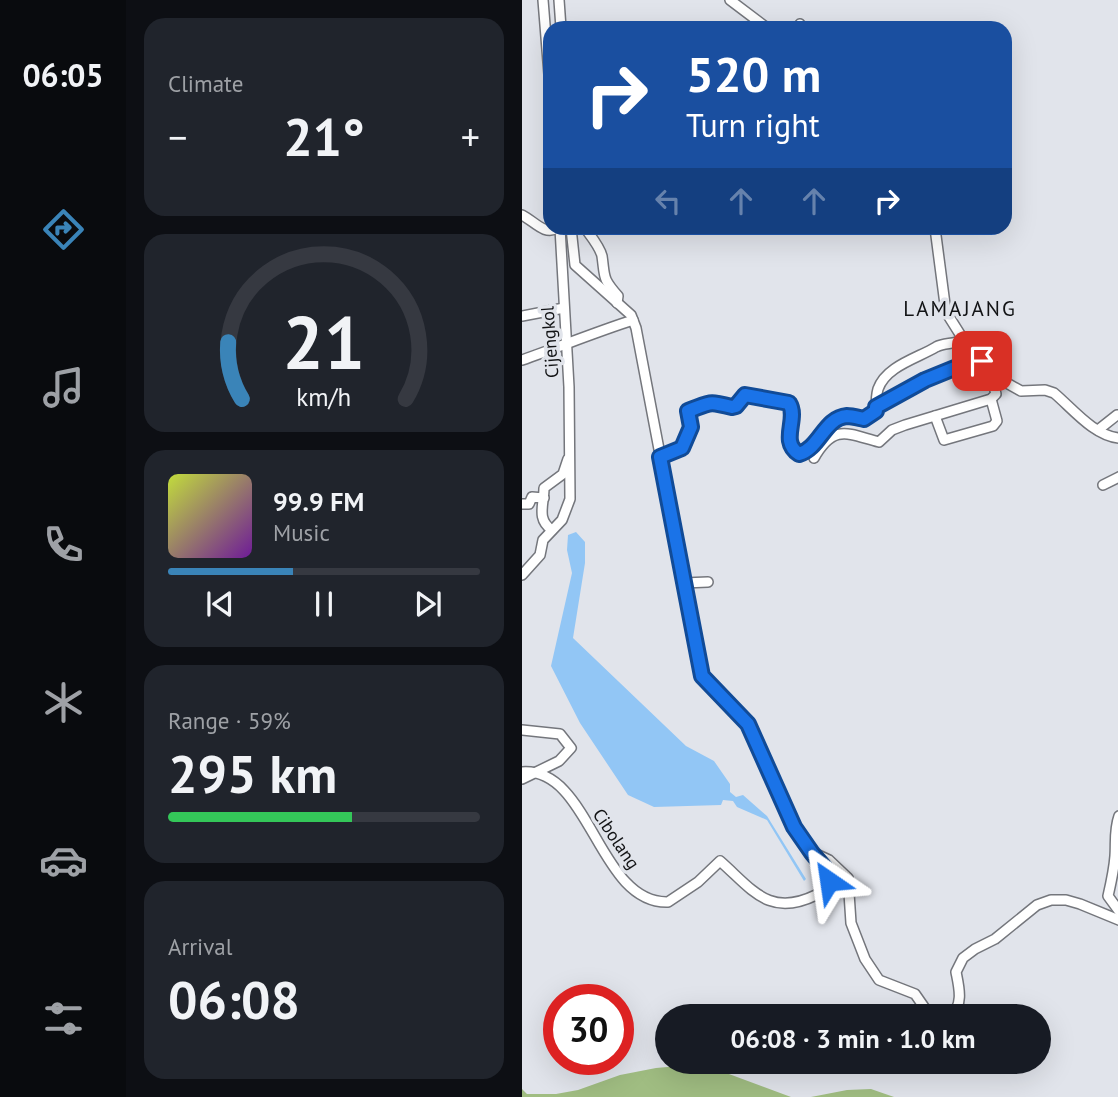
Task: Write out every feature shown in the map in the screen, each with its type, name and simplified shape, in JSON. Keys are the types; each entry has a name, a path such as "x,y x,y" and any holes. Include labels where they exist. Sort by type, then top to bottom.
{"street":[{"path":"543,0 545,21"},
{"path":"559,0 560,21"},
{"path":"730,0 758,21"},
{"path":"522,215 543,229"},
{"name":"Cijengkol","path":"522,575 540,555 544,540 562,520 570,499 567,344 559,235"},
{"path":"522,360 633,320 575,265 572,235"},
{"path":"590,235 602,253 601,266 607,284 618,296 617,303"},
{"path":"936,235 946,312 979,358 998,377 1021,391 1045,390 1054,393 1093,426 1110,437 1119,438"},
{"path":"522,316 564,309"},
{"name":"Cibolang","path":"540,772 565,790 623,879 635,890 664,902 690,888 720,861 744,885 770,901 786,904 809,898 824,889 830,874 812,853 784,808 777,784 763,760 748,724 702,676 633,320"},
{"path":"660,457 682,448 691,427 688,411 719,402 736,406 745,395 789,403 792,408 789,441 799,454 807,451 835,419 849,416 864,419 876,411 878,389 890,372 938,346 957,343 963,339"},
{"path":"876,407 925,380 979,358"},
{"path":"814,458 820,447 832,436 859,435 879,442 892,430 991,399 996,394 993,383 998,377"},
{"path":"935,416 944,440 993,426 997,421 991,399"},
{"path":"1093,426 1117,415"},
{"path":"552,530 541,518 544,488 563,474 571,454"},
{"path":"1103,485 1119,477"},
{"path":"522,504 529,504 532,497 544,498"},
{"path":"684,583 708,582"},
{"path":"522,730 559,734 571,746 564,758 522,779"},
{"path":"522,772 540,772"},
{"path":"1119,816 1108,896 1119,911"},
{"path":"812,853 829,860 848,878 853,931 877,978 915,994 922,1004"},
{"path":"958,1004 961,991 955,972 957,966 975,949 995,940 1037,905 1051,900 1066,900 1119,920"}],"green space":[{"path":"655,1068 655,1074 729,1074 791,1097 522,1097 522,1089 527,1094 556,1094 578,1090 620,1075 634,1075 634,1072"},
{"path":"871,1089 894,1097 811,1097 847,1090"}],"water":[{"path":"576,532 585,542 585,563 573,638 686,746 714,761 730,784 730,792 736,797 743,795 767,816 806,879 804,881 767,820 737,807 733,801 723,800 721,805 654,807 628,795 580,723 551,666 572,573 567,550 568,535"}],"district":[{"name":"LAMAJANG","path":"960,309"}],"route":[{"path":"829,881 830,874 827,869 812,853 784,808 777,784 763,760 748,724 702,676 660,457 682,448 691,427 688,411 706,404 719,402 732,407 745,395 789,403 792,408 789,441 799,454 807,451 835,419 849,416 864,419 876,411 876,407 925,380 979,358 982,361"}]}
